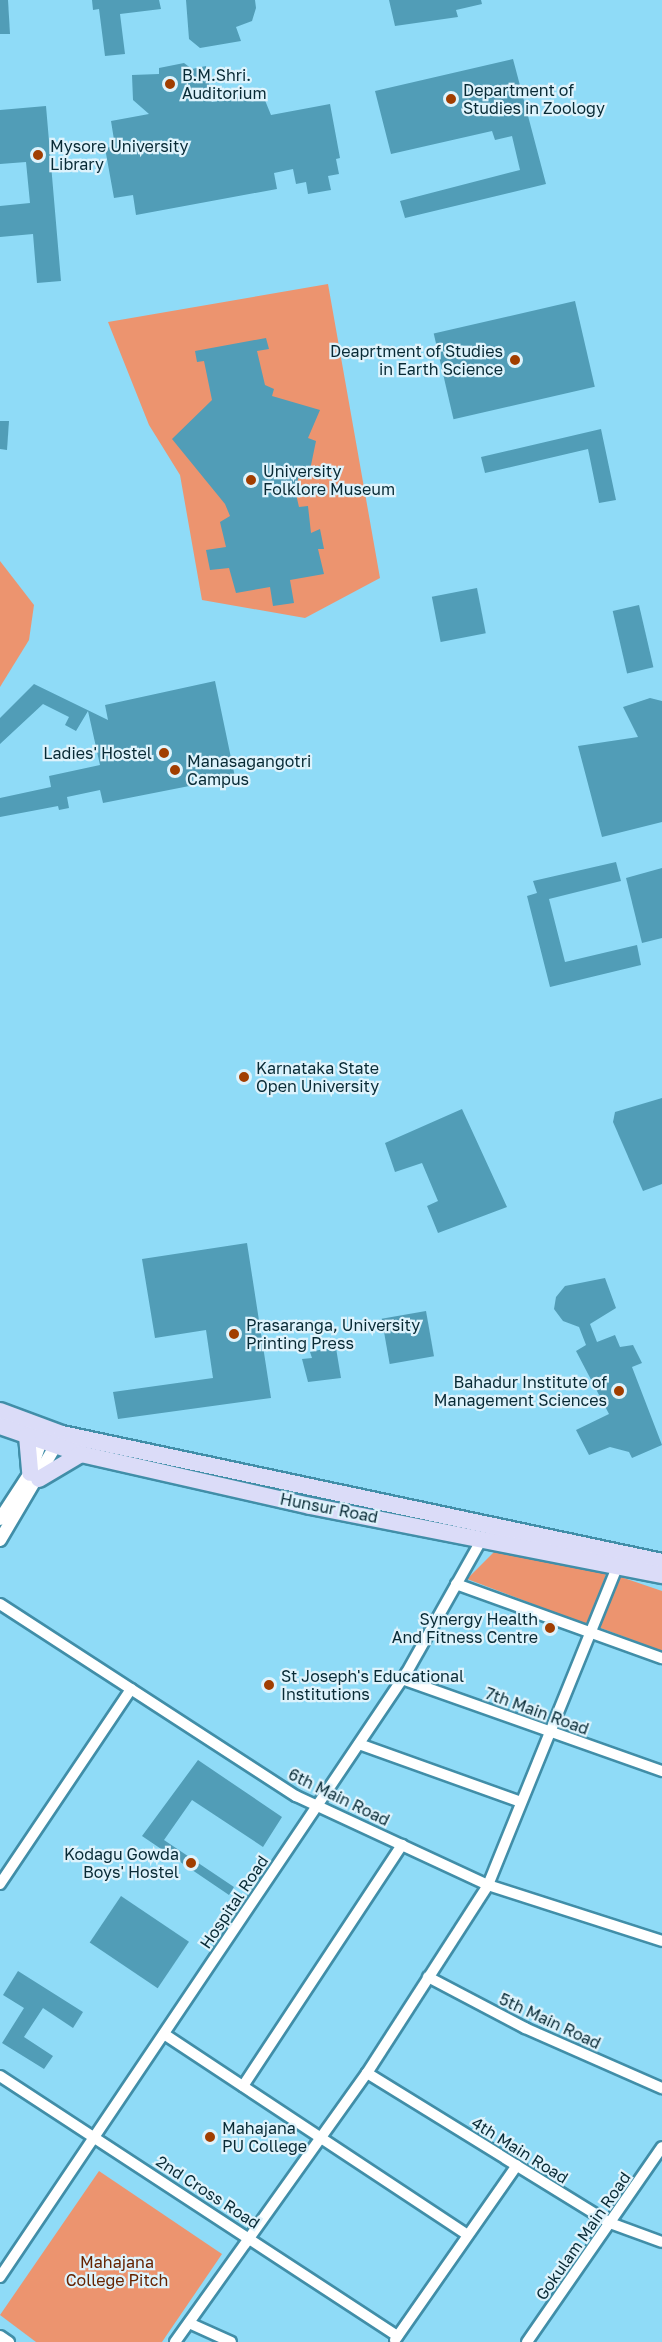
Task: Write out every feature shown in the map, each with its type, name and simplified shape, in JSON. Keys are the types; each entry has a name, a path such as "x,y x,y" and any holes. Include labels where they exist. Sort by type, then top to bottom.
{"main road":[{"path":"0,1411 46,1437 662,1562"},
{"name":"Hunsur Road","path":"0,1426 46,1437 81,1454 310,1506 483,1537 662,1575"},
{"path":"34,1476 46,1437"},
{"path":"34,1476 81,1454"}],"street":[{"path":"0,1540 34,1476 46,1437"},
{"path":"0,1519 34,1476"},
{"name":"Hospital Road","path":"0,2277 97,2137 402,1679 483,1537"},
{"path":"175,2342 367,2073 489,1885 520,1802 618,1565"},
{"path":"456,1584 662,1658"},
{"name":"6th Main Road","path":"0,1604 317,1806 489,1885 662,1941"},
{"name":"7th Main Road","path":"402,1679 662,1771"},
{"path":"0,1884 131,1689"},
{"path":"358,1744 520,1802"},
{"path":"243,2086 402,1845"},
{"name":"5th Main Road","path":"428,1977 525,2028 662,2088"},
{"path":"164,2034 468,2235"},
{"name":"4th Main Road","path":"367,2073 610,2223 662,2242"},
{"name":"2nd Cross Road","path":"0,2076 249,2237 396,2339"},
{"name":"Gokulam Main Road","path":"527,2342 662,2147"},
{"path":"396,2339 517,2165"},
{"path":"189,2323 231,2342"},
{"path":"0,2336 9,2342"}],"green space":[{"path":"328,284 380,578 305,618 202,600 180,475 149,425 108,322"},
{"path":"0,561 34,605 29,640 0,687"},
{"path":"495,1551 606,1574 588,1625 467,1579"},
{"path":"618,1576 662,1591 662,1651 598,1627"},
{"name":"Mahajana College Pitch","path":"99,2171 222,2254 162,2342 36,2342 0,2315"}],"building":[{"path":"0,0 8,0 10,34 0,34"},
{"path":"92,0 159,0 161,9 120,14 125,54 105,56 99,9 93,10"},
{"path":"186,0 255,0 256,8 252,21 236,27 241,41 200,48 189,39"},
{"path":"389,0 481,0 482,4 456,10 458,17 395,26"},
{"name":"Department of Studies in Zoology","path":"513,59 546,184 405,218 400,201 520,170 512,136 495,140 492,131 391,154 375,91"},
{"path":"184,63 192,69 206,66 212,102 262,93 271,115 330,104 340,158 336,159 339,174 328,176 331,190 308,194 306,182 296,184 293,169 274,173 277,189 136,215 133,195 114,198 105,148 115,146 111,121 149,114 133,100 132,75 159,74 159,68"},
{"name":"Mysore University Library","path":"46,106 61,281 37,283 33,234 0,237 0,206 30,203 26,162 0,164 0,110"},
{"name":"Deaprtment of Studies in Earth Science","path":"575,301 595,387 454,419 434,334"},
{"name":"University Folklore Museum","path":"266,338 269,349 257,351 265,385 274,389 272,396 320,410 308,438 316,441 310,470 301,469 295,490 299,507 308,506 311,533 320,529 324,549 318,549 324,574 290,580 294,603 273,606 270,587 236,593 229,568 210,570 206,550 226,547 220,522 230,516 225,504 172,439 212,400 204,361 197,362 195,351"},
{"path":"0,421 9,421 7,450 0,449"},
{"path":"601,429 616,500 599,503 588,449 485,473 481,457"},
{"path":"477,588 486,633 441,642 432,597"},
{"path":"639,605 653,667 627,673 613,611"},
{"name":"Ladies' Hostel","path":"215,681 235,777 103,803 100,790 67,797 69,808 59,810 58,806 0,817 0,798 51,787 49,776 100,765 88,711 76,731 65,725 69,717 43,704 0,744 0,718 34,684 108,720 105,705"},
{"path":"650,698 662,701 662,822 602,837 578,746 638,737 623,707"},
{"path":"616,862 621,881 549,899 565,962 637,945 641,965 550,987 527,896 537,893 533,881"},
{"path":"662,868 662,938 642,943 626,878"},
{"path":"662,1098 662,1184 643,1191 613,1122 615,1112"},
{"path":"462,1109 507,1207 438,1233 427,1206 438,1201 422,1163 395,1172 385,1143"},
{"name":"Prasaranga, University Printing Press","path":"247,1243 271,1398 118,1419 113,1392 213,1378 206,1330 155,1338 142,1259"},
{"name":"Bahadur Institute of Management Sciences","path":"605,1278 616,1308 590,1324 597,1342 615,1335 620,1347 633,1345 642,1363 632,1367 662,1445 632,1458 629,1452 610,1447 589,1455 576,1430 609,1414 576,1351 586,1345 579,1327 563,1321 554,1309 556,1297 565,1286"},
{"path":"426,1311 434,1356 390,1364 382,1319"},
{"path":"336,1348 341,1378 308,1382 302,1359 312,1358 310,1352"},
{"path":"198,1760 282,1817 263,1847 192,1800 164,1840 234,1887 229,1895 142,1836"},
{"path":"121,1896 189,1942 158,1988 90,1942"},
{"path":"18,1971 83,2012 73,2028 43,2008 24,2037 53,2056 44,2069 2,2043 24,2008 3,1995"}],"place":[{"name":"B.M.Shri. Auditorium","path":"170,84"},
{"name":"Department of Studies in Zoology","path":"451,99"},
{"name":"Mysore University Library","path":"38,155"},
{"name":"Deaprtment of Studies in Earth Science","path":"515,360"},
{"name":"University Folklore Museum","path":"251,480"},
{"name":"Ladies' Hostel","path":"164,753"},
{"name":"Manasagangotri Campus","path":"175,770"},
{"name":"Karnataka State Open University","path":"244,1077"},
{"name":"Prasaranga, University Printing Press","path":"234,1334"},
{"name":"Bahadur Institute of Management Sciences","path":"619,1391"},
{"name":"Synergy Health And Fitness Centre","path":"550,1628"},
{"name":"St Joseph's Educational Institutions","path":"269,1685"},
{"name":"Kodagu Gowda Boys' Hostel","path":"191,1863"},
{"name":"Mahajana PU College","path":"210,2137"}]}
